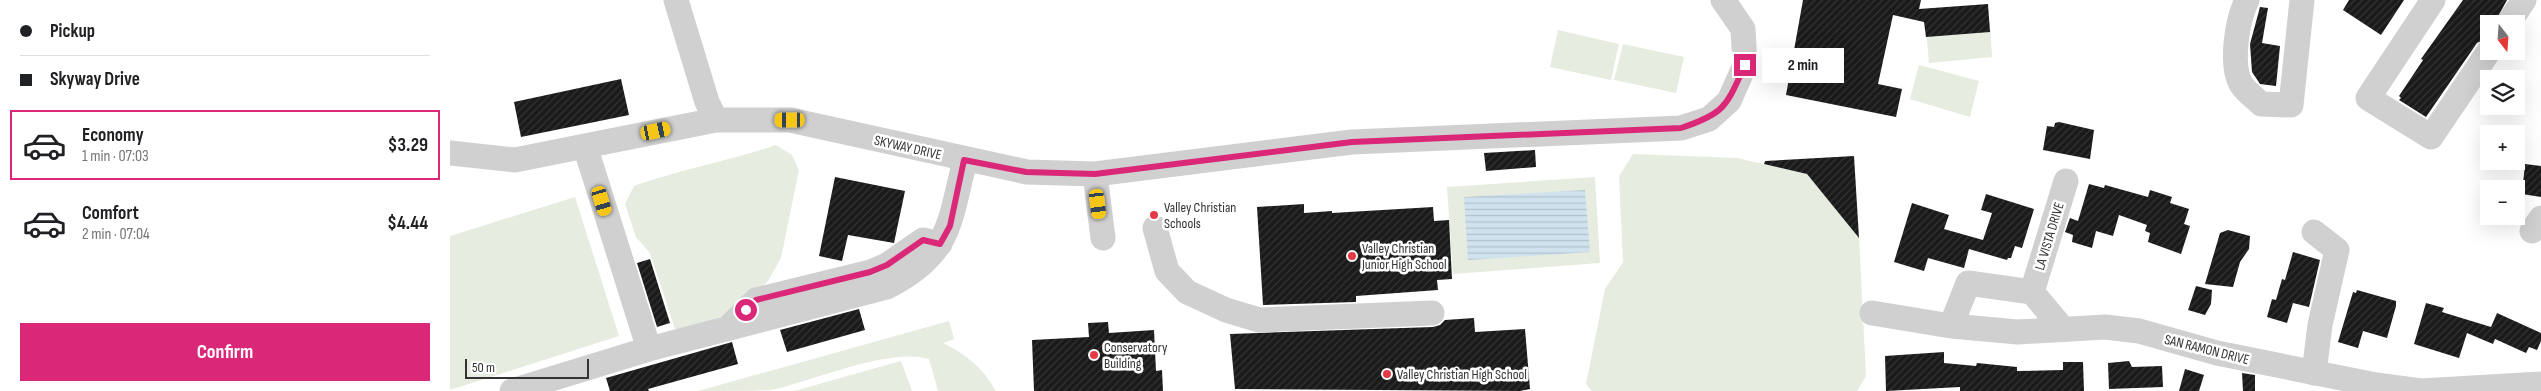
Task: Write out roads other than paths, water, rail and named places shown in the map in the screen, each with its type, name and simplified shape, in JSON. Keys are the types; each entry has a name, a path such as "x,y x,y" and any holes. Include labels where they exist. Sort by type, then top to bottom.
{"street":[{"path":"676,0 707,102 716,120"},
{"name":"SKYWAY DRIVE","path":"450,153 514,160 716,120 790,120 964,160 1026,172 1095,174 1352,142 1681,128 1709,119 1729,102 1745,65 1743,30 1723,0"},
{"path":"2246,0 2236,41 2235,64 2241,85 2260,104 2291,105 2302,0"},
{"path":"2432,0 2368,98 2431,137 2484,60"},
{"path":"2514,15 2524,0"},
{"path":"585,146 650,349"},
{"path":"512,391 650,349 887,287 913,273 925,263 940,244 950,226 964,160"},
{"path":"1095,174 1103,238"},
{"name":"LA VISTA DRIVE","path":"2032,292 2066,181"},
{"path":"1155,228 1167,271 1187,292 1226,310 1259,320 1432,314"},
{"path":"2314,232 2337,250 2320,325 2314,373"},
{"path":"1951,326 1968,283 2032,292 2063,329"},
{"name":"SAN RAMON DRIVE","path":"1872,313 1951,326 2018,332 2106,327 2139,331 2217,353 2376,385 2420,391 2541,384"}],"water":[{"path":"1585,190 1590,252 1468,260 1464,197"}],"place":[{"name":"Valley Christian Schools","path":"1154,215"},
{"name":"Valley Christian Junior High School","path":"1352,256"},
{"name":"Conservatory Building","path":"1094,355"},
{"name":"Valley Christian High School","path":"1387,374"}]}
